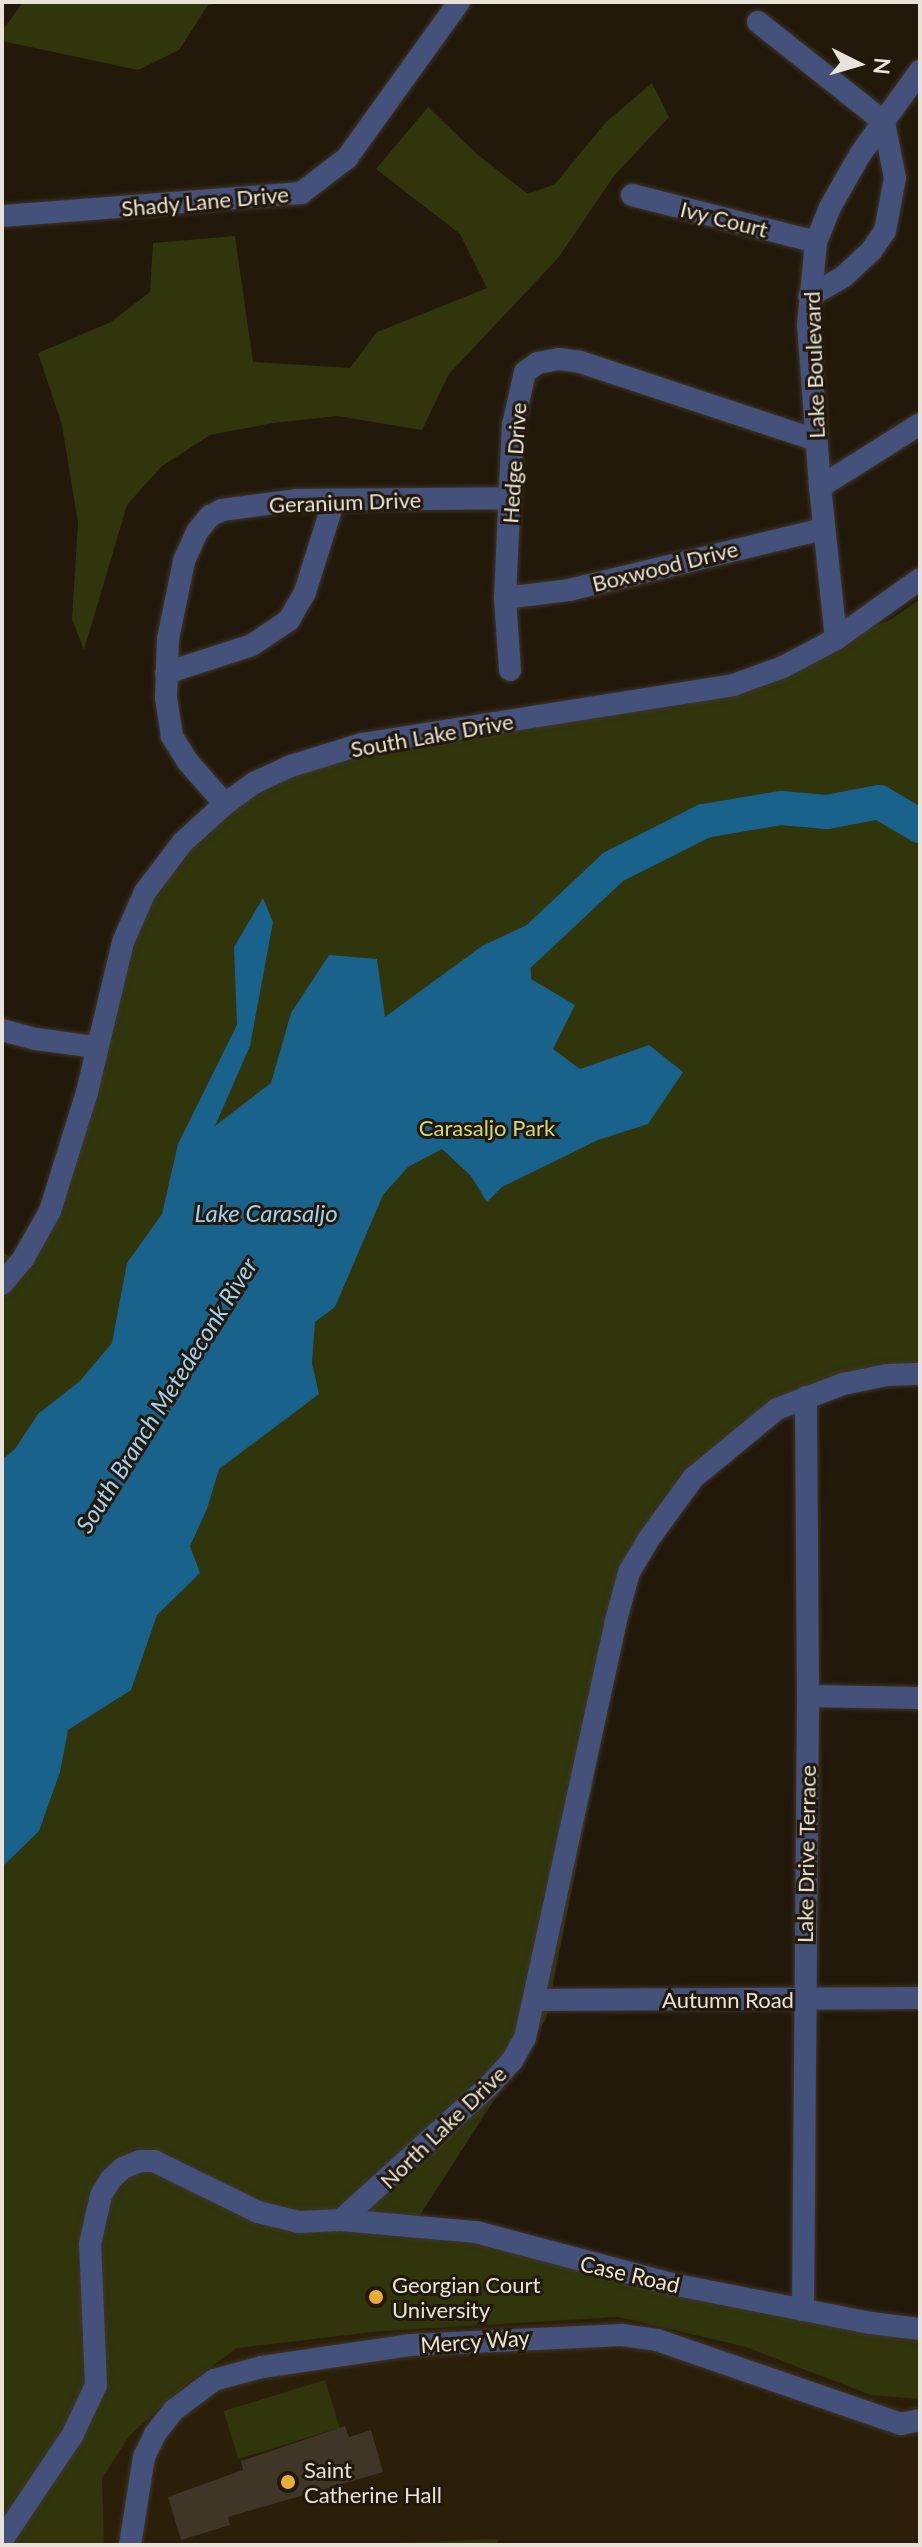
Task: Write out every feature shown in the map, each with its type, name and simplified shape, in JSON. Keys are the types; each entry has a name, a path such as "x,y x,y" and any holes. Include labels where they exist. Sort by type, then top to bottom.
{"street":[{"name":"Shady Lane Drive","path":"2,216 287,197 301,193 347,158 459,2"},
{"path":"758,22 884,122 895,178 885,231 871,251 843,277 809,297"},
{"name":"Lake Boulevard","path":"836,639 816,440 809,297 816,242 836,197 920,71"},
{"name":"Ivy Court","path":"632,195 816,242"},
{"name":"Hedge Drive","path":"510,670 505,598 513,425 525,372 538,363 559,359 580,362 816,440"},
{"path":"820,487 920,424"},
{"name":"Geranium Drive","path":"225,804 188,762 172,736 166,698 168,639 184,561 197,532 210,516 237,508 297,500 510,498"},
{"path":"166,673 252,645 289,620 305,592 334,500"},
{"name":"Boxwood Drive","path":"505,598 569,590 824,529"},
{"name":"South Lake Drive","path":"2,1284 23,1259 50,1211 87,1092 123,942 145,892 183,842 225,804 254,783 291,766 362,744 733,685 783,667 836,639 920,579"},
{"path":"2,1030 36,1039 96,1047"},
{"name":"North Lake Drive","path":"341,2220 491,2084 512,2061 525,2038 600,1687 629,1572 648,1540 693,1478 777,1409 865,1379 920,1374"},
{"name":"Lake Drive Terrace","path":"803,2310 803,1999 808,1696 806,1397"},
{"path":"808,1696 920,1698"},
{"name":"Autumn Road","path":"535,2000 920,1998"},
{"path":"2,2540 72,2436 96,2385 90,2244 101,2195 111,2179 140,2161 154,2161 258,2212 299,2222 341,2220"},
{"name":"Case Road","path":"341,2220 476,2232 616,2272 803,2310 920,2329"},
{"name":"Mercy Way","path":"130,2545 144,2457 155,2434 174,2410 214,2380 262,2367 411,2345 622,2335 657,2340 901,2424 920,2420"}],"shaded area":[{"name":"Georgian Court University","path":"341,2220 920,2329 920,2545 2,2545"}],"green space":[{"path":"23,2 230,2 208,5 179,50 138,70 2,41 2,31"},
{"path":"652,83 669,117 614,176 558,258 449,374 422,430 337,416 273,423 210,435 161,467 127,505 84,650 72,619 78,523 62,425 38,353 111,322 150,292 153,243 235,236 253,362 350,368 377,332 487,288 460,234 376,169 428,107 478,155 528,194 555,184 606,122"},
{"name":"Carasaljo Park","path":"920,599 920,1378 843,1384 724,1450 634,1575 546,2019 415,2223 920,2333 920,2399 871,2395 746,2347 618,2317 382,2331 237,2348 186,2385 130,2435 102,2478 104,2545 2,2545 2,1252 20,1263 24,1258 123,942 183,842 291,766 721,687 890,620"},
{"path":"325,2380 340,2428 238,2459 224,2411"},
{"path":"498,2539 497,2545 353,2545"}],"water":[{"name":"Lake Carasaljo","path":"263,898 273,922 250,1046 215,1126 271,1083 291,1013 329,955 377,959 385,1017 482,946 529,924 531,979 575,1005 553,1049 580,1069 649,1045 683,1072 648,1124 598,1140 502,1187 487,1202 471,1176 442,1149 408,1167 383,1195 335,1307 315,1322 312,1363 319,1394 219,1469 207,1509 190,1546 200,1573 157,1615 131,1690 68,1730 60,1772 39,1831 2,1867 2,1460 15,1449 38,1414 80,1381 112,1343 127,1263 162,1214 178,1144 237,1025 234,947"}],"building":[{"name":"Saint Catherine Hall","path":"345,2426 349,2437 371,2430 383,2472 228,2517 230,2525 181,2540 168,2497 243,2470 241,2461"}],"waterway":[{"name":"South Branch Metedeconk River","path":"496,977 613,867 704,821 781,808 827,812 879,802 920,826"}],"place":[{"name":"Georgian Court University","path":"376,2297"},
{"name":"Saint Catherine Hall","path":"288,2482"}]}
